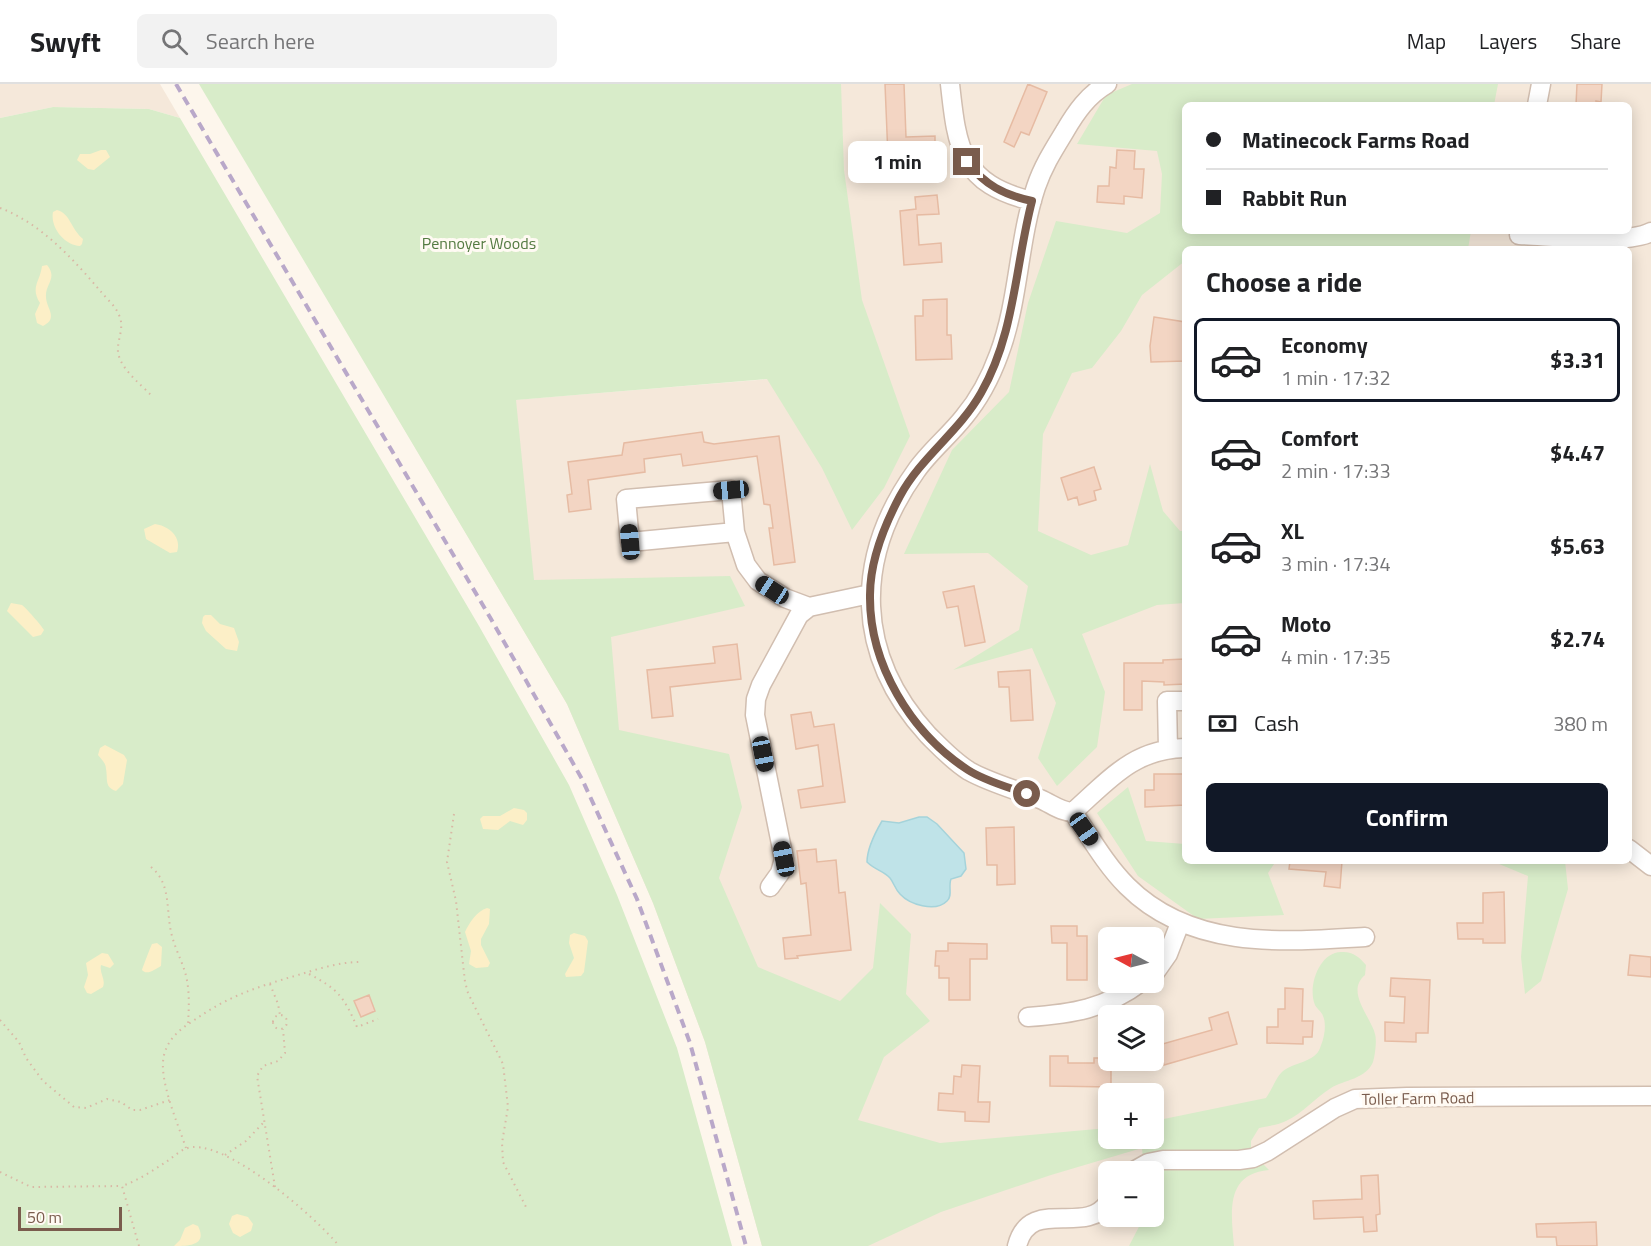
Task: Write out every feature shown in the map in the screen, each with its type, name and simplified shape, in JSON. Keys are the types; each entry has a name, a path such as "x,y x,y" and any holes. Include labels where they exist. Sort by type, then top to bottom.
{"street":[{"path":"950,84 958,142 967,162 978,176 992,187 1011,196 1032,201"},
{"path":"1107,84 1086,101 1075,114 1047,159 1032,201 1007,329 999,356 981,394 965,417 916,470 900,496 876,555 870,594 871,619 880,659 891,686 914,719 945,753 970,771 1065,812 1073,812 1127,765 1177,748 1167,701 1182,701"},
{"path":"1538,102 1541,84"},
{"path":"1519,238 1616,239 1643,237 1651,232"},
{"path":"735,532 630,542 626,500 731,490 735,532 746,565 758,581 785,598 809,607"},
{"path":"770,887 780,873 784,859 755,715 756,699 761,685 799,615 809,607 870,594"},
{"path":"1073,812 1107,862 1127,886 1147,904 1180,923 1217,935 1267,940 1300,941 1365,937"},
{"path":"1632,851 1651,866"},
{"path":"1164,960 1180,923"},
{"path":"1028,1017 1068,1014 1100,1005 1125,993"},
{"name":"Toller Farm Road","path":"1158,1161 1253,1158 1268,1151 1335,1108 1355,1099 1651,1096"},
{"path":"1017,1246 1020,1234 1027,1226 1043,1218 1086,1218 1098,1214"}],"path":[{"path":"0,208 37,229 82,269 116,310 122,324 118,353 121,362 151,395"},
{"path":"453,814 447,862 456,901 458,937 465,982 468,993 503,1064 508,1107 502,1143 502,1162 526,1206"},
{"path":"151,867 159,873 166,889 171,935 186,974 189,991 188,1024"},
{"path":"186,1148 165,1080 163,1058 174,1035 227,999 307,972 360,962"},
{"path":"307,972 330,985 340,994 357,1027 378,1019"},
{"path":"270,983 280,1015"},
{"path":"280,1015 288,1021 287,1026 283,1029"},
{"path":"280,1015 274,1018 273,1024 276,1028 283,1029"},
{"path":"0,1020 7,1025 43,1081 74,1107 86,1108 107,1099 121,1102 132,1110 140,1110 171,1099"},
{"path":"275,1187 256,1076 263,1066 278,1061 285,1053 283,1029"},
{"path":"225,1155 246,1141 263,1122"},
{"path":"0,1172 31,1187 122,1186 143,1176 186,1148 207,1150 225,1155 251,1169 320,1225 339,1246"},
{"path":"122,1186 139,1246"}],"shaded area":[{"path":"0,84 160,84 180,118 149,109 53,107 0,118"},
{"path":"828,84 1651,84 1651,1246 762,1246 705,1042 653,903 567,704 393,410 842,373"}],"green space":[{"name":"Pennoyer Woods","path":"199,84 841,84 844,170 862,300 910,436 884,488 852,530 822,468 767,379 516,400 534,580 730,576 745,606 611,637 619,730 729,754 742,807 719,878 758,967 840,1001 873,968 880,903 911,934 906,994 930,1021 884,1057 858,1120 940,1143 1098,1129 1098,1149 1139,1149 1051,1175 941,1212 868,1246 762,1246 705,1042 653,903 567,704"},
{"path":"1132,84 1498,84 1495,102 1182,102 1182,234 1470,234 1468,246 1182,246 1182,263 1142,295 1121,331 1092,368 1072,373 1043,434 1038,531 1091,555 1128,545 1150,464 1163,511 1182,531 1182,603 1157,605 1082,634 1105,692 1097,747 1057,786 1038,758 1056,703 1032,648 953,670 1019,630 1028,586 988,553 904,554 952,450 1009,392 1028,303 1056,221 1127,233 1160,213 1162,174 1157,151 1077,144 1106,95"},
{"path":"53,107 149,109 180,118 479,626 569,785 617,895 677,1048 732,1246 0,1246 0,118"},
{"path":"1128,787 1146,841 1182,844 1182,864 1274,864 1268,873 1284,915 1198,919 1138,876 1097,813"},
{"path":"1499,864 1565,864 1568,889 1541,981 1525,994 1521,957 1528,876"},
{"path":"1343,952 1354,954 1366,965 1365,975 1358,989 1358,997 1375,1034 1373,1062 1365,1072 1331,1088 1292,1118 1280,1124 1259,1128 1251,1141 1251,1152 1269,1170 1255,1173 1238,1187 1232,1208 1234,1246 1129,1246 1139,1227 1164,1227 1164,1161 1143,1161 1142,1149 1164,1149 1164,1119 1266,1098 1283,1071 1314,1056 1320,1048 1325,1024 1313,997 1317,971 1328,957"}],"sand":[{"path":"106,150 110,157 94,170 88,169 77,160 80,154 90,154"},
{"path":"57,210 65,214 83,239 80,246 74,245 59,234 53,218 53,212"},
{"path":"47,265 51,277 46,297 51,316 48,323 43,326 37,323 35,314 40,303 36,288 42,266"},
{"path":"155,524 173,533 178,542 177,552 170,553 146,539 144,529"},
{"path":"11,603 22,605 30,613 44,630 41,635 33,637 7,611"},
{"path":"205,615 211,615 220,624 234,628 239,642 237,651 226,649 206,631 202,623"},
{"path":"105,745 124,755 127,760 123,784 116,791 108,785 105,765 98,755 100,748"},
{"path":"514,808 527,813 527,820 523,825 510,821 498,830 483,829 480,819 483,816 500,816"},
{"path":"487,908 490,909 489,924 481,939 481,945 490,963 488,967 476,968 469,964 471,951 465,932 474,918"},
{"path":"574,933 585,936 588,941 584,972 581,976 566,977 565,974 574,958 569,943 570,935"},
{"path":"157,943 162,947 161,966 144,972 142,970 152,944"},
{"path":"102,953 108,954 114,964 110,968 101,965 103,987 91,994 87,993 84,987 88,975 86,963"},
{"path":"237,1214 248,1217 253,1224 251,1231 240,1237 233,1233 229,1224 232,1216"},
{"path":"193,1224 198,1226 200,1238 198,1241 195,1244 174,1246 180,1240 185,1228"}],"water":[{"path":"927,817 937,824 964,853 966,869 961,876 951,879 949,899 942,905 929,907 909,901 898,892 888,876 867,862 870,846 882,821 899,823"}],"building":[{"path":"885,84 904,84 906,137 935,136 935,155 888,157"},
{"path":"1028,84 1047,92 1029,135 1021,132 1014,147 1004,142"},
{"path":"1577,84 1602,84 1601,102 1576,102"},
{"path":"1117,150 1135,151 1134,169 1144,169 1142,198 1124,196 1124,204 1097,202 1098,186 1109,186 1110,167 1116,168"},
{"path":"937,195 939,214 917,215 919,245 941,243 942,262 904,265 900,211 916,209 915,197"},
{"path":"947,299 947,335 951,335 952,359 916,360 915,316 923,316 923,300"},
{"path":"1154,317 1182,322 1182,361 1151,362 1150,346"},
{"path":"702,432 704,442 714,444 779,436 795,562 774,565 769,528 773,528 770,505 764,504 757,456 683,466 681,454 644,459 645,472 588,480 591,509 569,512 567,495 572,494 568,462 622,455 624,443"},
{"path":"1094,467 1101,489 1094,491 1096,500 1079,505 1077,497 1068,500 1061,478"},
{"path":"974,586 985,642 965,646 958,606 947,608 943,592"},
{"path":"737,644 741,679 670,687 673,716 652,718 647,670 715,663 713,647"},
{"path":"1182,659 1182,684 1164,685 1164,682 1142,681 1142,710 1124,710 1124,663 1163,663 1163,660"},
{"path":"1030,670 1033,720 1011,721 1009,687 999,687 998,672"},
{"path":"811,712 814,727 834,724 845,802 801,808 798,790 823,786 818,745 796,749 791,715"},
{"path":"1154,774 1182,774 1182,805 1145,807 1145,790 1154,790"},
{"path":"1014,827 1015,884 997,885 997,865 987,865 986,828"},
{"path":"816,849 817,862 836,860 839,893 845,892 851,950 785,959 783,938 811,935 806,883 801,884 797,851"},
{"path":"1290,864 1342,864 1340,888 1324,886 1326,872 1289,869"},
{"path":"1504,892 1505,943 1483,943 1483,939 1458,939 1457,923 1483,923 1483,893"},
{"path":"1051,926 1077,926 1077,936 1087,936 1087,980 1067,980 1067,943 1052,943"},
{"path":"948,943 987,944 987,959 970,959 970,1000 949,1000 949,978 939,978 939,966 935,966 936,951 948,951"},
{"path":"1630,955 1651,957 1651,977 1628,975"},
{"path":"1391,978 1430,980 1428,1033 1416,1033 1416,1042 1385,1041 1385,1022 1404,1023 1405,997 1390,996"},
{"path":"1285,988 1303,989 1302,1021 1313,1021 1312,1037 1303,1037 1303,1044 1267,1043 1267,1027 1278,1027 1278,1009 1285,1009"},
{"path":"369,995 375,1011 361,1017 354,1001"},
{"path":"1228,1012 1237,1044 1164,1065 1164,1044 1212,1030 1209,1018"},
{"path":"1050,1056 1068,1056 1068,1063 1094,1063 1094,1058 1098,1058 1098,1071 1111,1071 1111,1083 1098,1083 1098,1087 1050,1086"},
{"path":"962,1065 980,1066 978,1102 990,1102 989,1122 965,1121 965,1112 938,1110 939,1093 953,1094 954,1076 961,1077"},
{"path":"1378,1175 1380,1214 1376,1215 1377,1231 1364,1232 1363,1217 1314,1219 1313,1201 1362,1199 1361,1176"},
{"path":"1596,1222 1597,1246 1557,1246 1556,1237 1537,1237 1536,1224"}],"railway":[{"path":"176,84 491,619 582,779 637,899 690,1043 746,1246"}],"route":[{"path":"967,162 978,176 992,187 1011,196 1032,201 1007,329 999,356 981,394 965,417 916,470 900,496 876,555 870,594 871,619 880,659 891,686 914,719 945,753 970,771 1027,794"}]}
